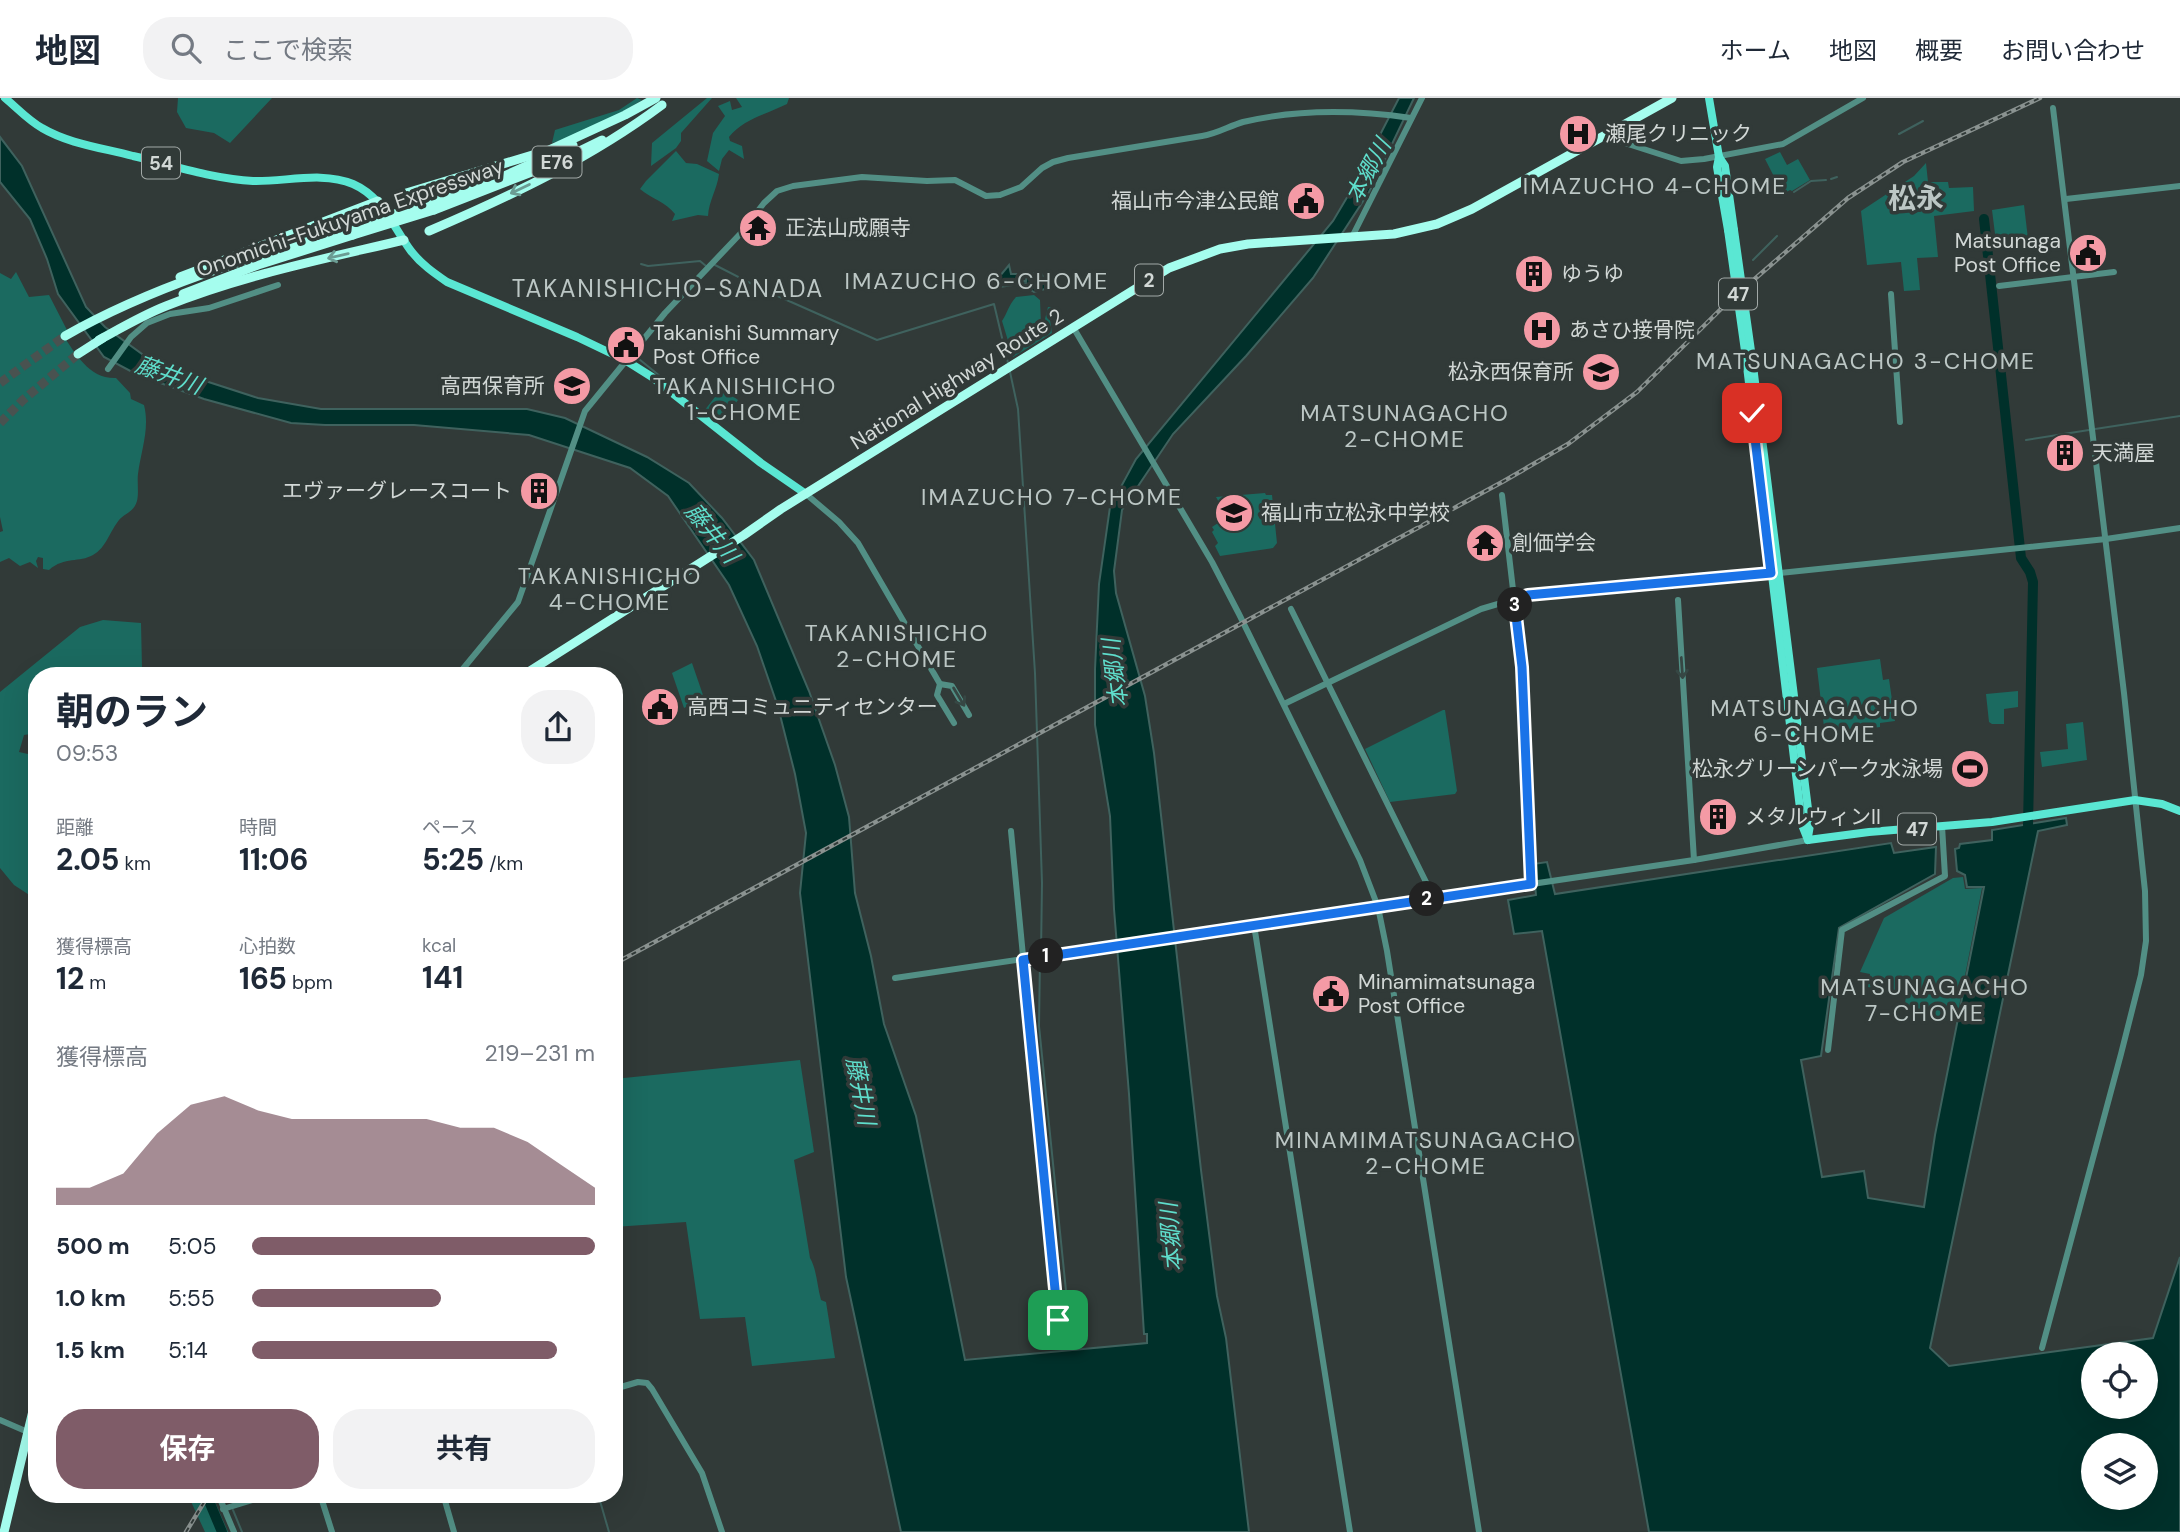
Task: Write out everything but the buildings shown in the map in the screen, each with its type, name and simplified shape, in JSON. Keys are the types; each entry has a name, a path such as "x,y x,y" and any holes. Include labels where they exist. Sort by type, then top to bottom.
{"highway":[{"name":"Onomichi-Fukuyama Expressway","path":"65,337 121,306 200,271 352,231 555,163 611,136 659,100 672,98"},
{"name":"National Highway Route 2","path":"536,667 806,494 1169,268 1195,257 1239,245 1394,234 1437,224 1472,209 1672,98"},
{"path":"403,194 549,150 659,100"},
{"path":"429,230 577,161 622,134 659,100"},
{"path":"200,271 378,201"},
{"name":"Onomichi-Fukuyama Expressway","path":"78,354 156,307 258,265 352,231"},
{"path":"207,288 404,240"},
{"path":"4,1532 28,1448"}],"main road":[{"name":"54","path":"5,98 41,128 96,147 231,179 342,181 365,191 378,201 423,264 447,282 625,360 652,377 761,463 806,494"},
{"name":"47","path":"1709,98 1719,157 1717,167 1731,230 1749,358 1810,825 1808,840 2025,817 2135,800 2162,804 2180,811"}],"street":[{"path":"1350,237 1422,98"},
{"path":"1603,136 1681,161 1719,157 1783,144 1863,98"},
{"path":"2042,1348 2145,954 2145,893 2135,800 2066,199 2053,108"},
{"path":"464,667 518,602 572,452 581,419 598,393 665,313 777,191 786,187 862,177 955,180 986,195 1000,195 1021,187 1053,162 1218,133 1240,123 1268,117 1308,113 1383,114 1411,118"},
{"path":"2066,199 2180,186"},
{"path":"1999,286 2114,272"},
{"path":"108,369 131,337 147,323 158,318 209,308 278,285"},
{"path":"1891,294 1900,422"},
{"path":"1073,327 1226,589 1360,860 1378,907 1479,1532"},
{"path":"806,494 839,522 858,543 940,684 937,695 954,723"},
{"path":"1502,495 1522,667 1533,884"},
{"path":"1284,705 1481,609 1528,595 2106,539 2180,528"},
{"path":"1678,600 1694,860"},
{"path":"1291,609 1426,882 1429,899"},
{"path":"940,684 952,686 969,715"},
{"path":"1828,1050 1842,930 1945,876 1942,826"},
{"path":"1011,831 1058,1320"},
{"path":"895,978 1694,860 1808,840"},
{"path":"1254,925 1350,1532"},
{"path":"623,1386 638,1382 647,1383 652,1389 702,1473 722,1532"},
{"path":"0,1420 28,1432"},
{"path":"221,1503 234,1532"},
{"path":"223,1508 240,1503"},
{"path":"323,1503 332,1532"},
{"path":"446,1503 454,1532"}],"shaded area":[{"path":"178,98 272,98 230,143 214,133 186,128 177,112"},
{"path":"637,98 642,100 610,119 552,143 555,130 619,110"},
{"path":"707,98 712,98 681,133 681,141 676,148 651,166 652,143"},
{"path":"736,98 789,98 787,104 748,121 729,137 730,141 742,146 744,159 729,150 722,159 719,171 707,161 713,133 725,116 718,106 730,101 732,110 742,107"},
{"path":"676,151 686,163 697,164 719,174 708,216 698,215 672,221 675,214 671,210 640,189"},
{"path":"1780,152 1787,165 1798,159 1810,180 1783,194 1765,159"},
{"path":"1926,163 1928,182 1948,182 1949,188 1973,187 1974,211 1934,216 1938,257 1917,258 1920,290 1904,291 1901,262 1867,265 1861,211 1914,176"},
{"path":"2024,205 2028,239 1996,242 1992,210"},
{"path":"16,272 29,297 49,295 67,330 62,334 84,364 98,374 116,378 130,393 131,399 144,405 146,414 136,505 119,520 97,552 88,557 61,563 49,570 43,569 43,558 38,557 38,568 30,562 20,566 9,558 0,562 0,532 3,531 0,517 0,273 11,279"},
{"path":"1034,295 1040,300 1041,324 1044,323 1048,307 1054,307 1056,314 1050,320 1052,333 1013,357 1010,349 1018,344 1009,344 1002,321 1016,297"},
{"path":"722,388 738,400 724,419 713,411 709,415 704,411"},
{"path":"1265,493 1272,495 1277,543 1273,548 1220,556 1215,546 1218,543 1212,527 1218,523 1216,519 1225,513 1216,497"},
{"path":"103,620 141,623 142,667 31,667 80,627"},
{"path":"1880,659 1883,680 1889,679 1895,721 1880,723 1880,727 1834,733 1824,727 1817,668"},
{"path":"692,663 704,698 684,708 672,673"},
{"path":"28,669 28,734 24,735 19,752 28,754 28,894 14,885 0,868 0,692"},
{"path":"2018,691 2018,707 2004,709 2004,724 1989,722 1986,694"},
{"path":"1443,710 1457,791 1455,794 1390,802 1365,749"},
{"path":"2083,722 2087,760 2042,767 2040,752 2068,749 2066,724"},
{"path":"1963,877 1965,889 1982,888 1956,1022 1904,1012 1906,996 1868,987 1870,974 1860,972 1884,918 1953,878"},
{"path":"800,1060 814,1152 794,1160 810,1258 821,1300 826,1302 835,1358 752,1366 745,1317 700,1319 686,1222 623,1226 623,1078"},
{"path":"192,1503 215,1503 228,1532 205,1532"}],"water":[{"path":"1399,98 1414,98 1369,192 1313,278 1246,356 1173,434 1122,510 1114,571 1116,593 1145,696 1154,753 1201,1170 1217,1296 1226,1338 1249,1532 901,1532 846,1277 800,893 806,833 778,707 757,646 729,585 668,496 630,468 529,435 414,425 291,423 204,399 136,374 104,357 58,294 30,219 0,182 0,137 22,166 86,307 105,327 149,359 190,376 258,398 321,409 527,409 565,418 647,457 689,483 722,518 754,560 809,691 835,765 849,817 855,893 884,1024 916,1116 965,1360 1147,1343 1147,1334 1144,1334 1114,909 1110,816 1095,725 1099,584 1110,507 1136,459 1333,221"},
{"path":"1009,265 1011,274 1017,274 1017,281 1026,281 1027,274 1041,273 1049,288 1034,292 1026,283 999,287 999,277"},
{"path":"2066,818 2067,825 2038,831 1930,1348 1949,1366 2081,1348 2081,1419 2158,1419 2158,1342 2124,1342 2153,1338 2180,1257 2180,1532 1649,1532 1542,931 1514,934 1508,900 1536,895 1533,864 1547,862 1555,894 1891,843 1894,853 1936,847 1935,874 1839,928 1821,1056 1801,1060 1822,1177 1864,1171 1868,1198 1924,1207 1935,1135 1984,887 1967,887 1965,875 1957,871 1955,849 1959,848 1960,844 1992,840 1992,830"}],"waterway":[{"path":"1899,134 1923,121"},
{"path":"1831,179 1837,177"},
{"path":"1794,192 1811,181 1826,180"},
{"path":"1751,192 1767,194"},
{"path":"1984,219 2021,558 2033,582 2028,825"},
{"path":"1753,260 1777,236"},
{"path":"641,264 648,266 700,261 706,266"},
{"path":"715,265 764,290 877,340 994,304 1008,363"},
{"path":"634,355 671,385"},
{"path":"1010,372 1018,409 1035,673 1042,883 1041,953"},
{"path":"2095,429 2180,416"},
{"path":"2026,440 2089,430"},
{"path":"1040,959 1039,1026 1070,1330"},
{"path":"210,1503 222,1532"},
{"path":"601,1503 609,1532"},
{"path":"233,1510 242,1532"}],"tunnel":[{"path":"0,383 65,336"},
{"path":"0,423 78,354"}],"railway":[{"path":"623,959 1568,444 1637,392 1727,303 1848,198 1903,162 2040,98"},
{"path":"186,1532 204,1503"}],"place":[{"name":"瀬尾クリニック","path":"1578,134"},
{"name":"福山市今津公民館","path":"1306,201"},
{"name":"正法山成願寺","path":"758,228"},
{"name":"Matsunaga Post Office","path":"2088,253"},
{"name":"ゆうゆ","path":"1534,274"},
{"name":"あさひ接骨院","path":"1542,330"},
{"name":"Takanishi Summary Post Office","path":"626,345"},
{"name":"松永西保育所","path":"1601,372"},
{"name":"高西保育所","path":"572,386"},
{"name":"天満屋","path":"2065,453"},
{"name":"エヴァーグレースコート","path":"539,491"},
{"name":"福山市立松永中学校","path":"1234,513"},
{"name":"創価学会","path":"1485,543"},
{"name":"高西コミュニティセンター","path":"660,707"},
{"name":"松永グリーンパーク水泳場","path":"1970,769"},
{"name":"メタルウィンII","path":"1718,817"},
{"name":"Minamimatsunaga Post Office","path":"1331,994"}],"district":[{"name":"IMAZUCHO 4-CHOME","path":"1655,186"},
{"name":"松永","path":"1916,198"},
{"name":"IMAZUCHO 6-CHOME","path":"977,281"},
{"name":"TAKANISHICHO-SANADA","path":"668,288"},
{"name":"MATSUNAGACHO 3-CHOME","path":"1866,361"},
{"name":"TAKANISHICHO 1-CHOME","path":"745,399"},
{"name":"MATSUNAGACHO 2-CHOME","path":"1405,426"},
{"name":"IMAZUCHO 7-CHOME","path":"1052,497"},
{"name":"TAKANISHICHO 4-CHOME","path":"610,589"},
{"name":"TAKANISHICHO 2-CHOME","path":"897,646"},
{"name":"MATSUNAGACHO 6-CHOME","path":"1815,721"},
{"name":"MATSUNAGACHO 7-CHOME","path":"1925,1000"},
{"name":"MINAMIMATSUNAGACHO 2-CHOME","path":"1426,1153"}],"route":[{"path":"1058,1320 1023,960 1531,884 1522,667 1514,599 1528,595 1771,573 1752,413"}],"water label":[{"name":"本郷川","path":"1368,171"},
{"name":"藤井川","path":"169,375"},
{"name":"藤井川","path":"712,533"},
{"name":"本郷川","path":"1115,673"},
{"name":"藤井川","path":"861,1091"},
{"name":"本郷川","path":"1171,1237"}]}
